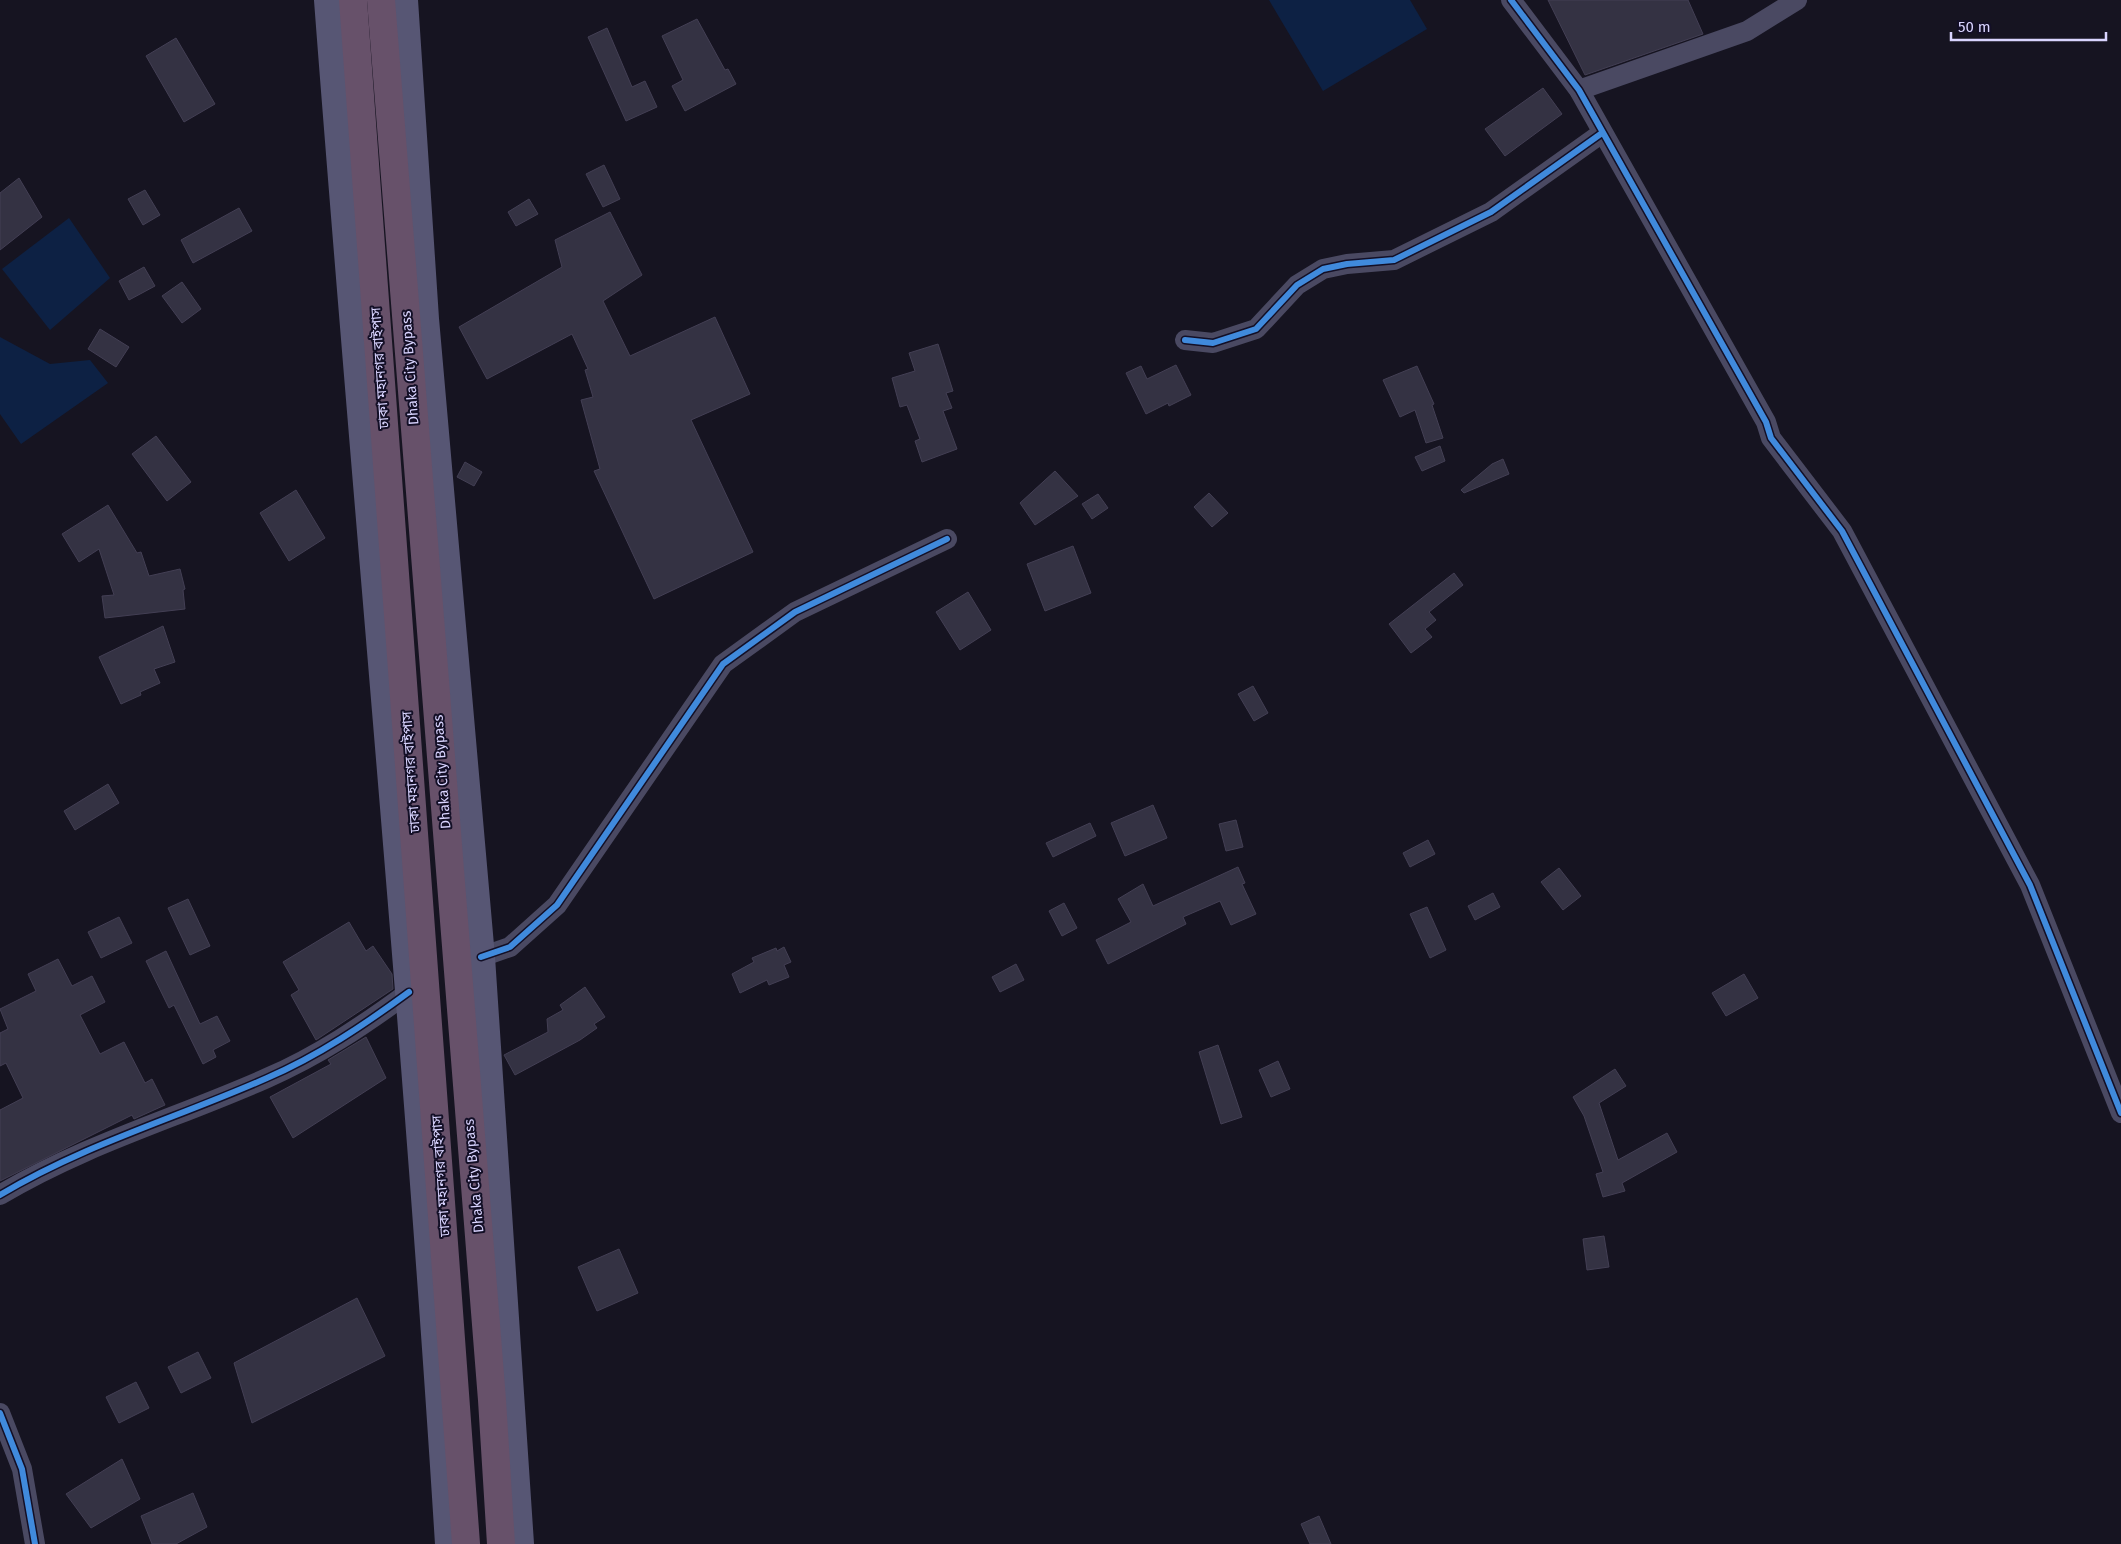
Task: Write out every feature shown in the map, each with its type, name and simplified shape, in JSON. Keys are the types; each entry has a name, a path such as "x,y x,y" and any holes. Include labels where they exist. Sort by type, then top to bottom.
{"highway":[{"name":"ঢাকা মহানগর বাইপাস","path":"353,0 466,1544"},
{"name":"Dhaka City Bypass","path":"381,0 490,1371 501,1544"}],"main road":[{"path":"328,0 352,319 409,992 449,1544"},
{"path":"404,0 425,319 481,957 520,1544"}],"street":[{"path":"1510,0 1579,90 1766,422 1771,438 1842,531 2030,885 2121,1113"},
{"path":"1579,90 1747,31 1797,0"},
{"path":"1185,340 1213,344 1256,328 1297,285 1323,270 1347,264 1394,260 1491,212 1602,133"},
{"path":"481,957 510,947 557,905 723,664 795,612 947,540"},
{"path":"0,1195 30,1176 106,1141 268,1078 360,1028 409,992"},
{"path":"0,1413 22,1469 35,1544"}],"water":[{"path":"1269,0 1410,0 1427,29 1323,91"},
{"path":"69,218 110,278 50,330 2,269"},
{"path":"0,337 50,364 90,360 108,383 21,444 0,414"}],"building":[{"path":"1548,0 1688,0 1703,34 1585,75"},
{"path":"697,19 725,70 728,69 736,84 685,111 672,86 683,80 662,36"},
{"path":"607,28 632,87 645,81 657,107 626,121 588,37"},
{"path":"176,38 215,104 184,122 146,56"},
{"path":"1543,88 1562,114 1505,156 1485,129"},
{"path":"604,165 620,199 603,207 586,174"},
{"path":"19,178 42,217 0,250 0,193"},
{"path":"145,190 160,215 143,225 128,199"},
{"path":"529,199 538,214 516,226 508,212"},
{"path":"239,208 252,231 193,263 181,240"},
{"path":"610,212 642,275 603,301 630,356 715,317 750,394 691,420 753,552 654,599 594,471 600,469 581,400 593,397 585,370 588,369 572,334 487,379 459,327 562,267 555,240"},
{"path":"144,267 155,286 129,300 119,281"},
{"path":"182,282 201,309 182,323 162,296"},
{"path":"100,329 129,347 116,367 88,349"},
{"path":"938,344 953,391 946,393 952,408 943,411 957,449 922,462 915,441 920,439 907,405 900,407 892,378 915,371 909,353"},
{"path":"1176,365 1191,395 1169,406 1168,403 1146,414 1126,373 1141,366 1147,379"},
{"path":"1417,366 1434,404 1432,405 1443,438 1426,443 1415,410 1400,417 1383,380"},
{"path":"156,436 191,482 167,501 132,454"},
{"path":"1440,446 1445,461 1422,471 1415,457"},
{"path":"1503,459 1509,474 1464,493 1461,490 1492,464"},
{"path":"465,462 482,472 474,486 457,477"},
{"path":"1055,471 1078,496 1035,525 1020,503"},
{"path":"296,490 325,538 289,561 260,513"},
{"path":"1209,493 1228,513 1212,527 1194,507"},
{"path":"1098,494 1108,508 1092,519 1082,504"},
{"path":"108,505 137,553 141,552 149,576 180,569 185,589 183,590 185,609 105,618 102,596 114,595 99,549 79,562 62,534"},
{"path":"1073,546 1091,593 1045,611 1027,564"},
{"path":"1454,573 1463,585 1429,612 1436,620 1425,629 1432,637 1411,653 1389,624"},
{"path":"968,592 991,630 960,650 936,612"},
{"path":"163,626 175,662 154,669 160,683 140,692 141,695 121,704 99,657"},
{"path":"1253,686 1268,713 1254,721 1238,694"},
{"path":"108,784 119,803 75,830 64,811"},
{"path":"1153,805 1167,838 1125,856 1111,823"},
{"path":"1236,820 1243,847 1226,851 1219,824"},
{"path":"1090,823 1096,836 1053,857 1046,843"},
{"path":"1428,840 1435,854 1410,867 1403,853"},
{"path":"1238,867 1245,883 1242,884 1256,914 1231,925 1220,901 1183,917 1186,924 1108,964 1096,940 1131,922 1118,899 1143,884 1153,906"},
{"path":"1559,868 1581,896 1563,910 1541,882"},
{"path":"1493,893 1500,907 1475,920 1468,906"},
{"path":"188,899 210,946 190,955 168,908"},
{"path":"1064,903 1077,928 1062,936 1049,911"},
{"path":"1427,907 1446,950 1430,958 1410,914"},
{"path":"119,917 132,943 101,958 88,932"},
{"path":"349,922 366,951 373,946 392,974 393,989 316,1040 291,995 299,990 283,962"},
{"path":"784,947 791,962 784,965 789,977 769,985 767,980 740,993 732,974 754,962 752,958 776,948 777,951"},
{"path":"166,951 200,1024 217,1016 230,1041 213,1050 216,1057 203,1064 174,1005 169,1008 146,961"},
{"path":"58,959 72,986 92,976 105,1002 80,1015 100,1054 124,1042 145,1083 152,1079 165,1105 134,1119 132,1115 0,1181 0,1110 23,1098 6,1063 0,1066 0,1033 8,1029 0,1009 36,991 28,974"},
{"path":"1016,964 1024,980 1000,992 992,977"},
{"path":"1744,974 1758,998 1726,1016 1712,993"},
{"path":"585,987 605,1017 594,1024 597,1028 580,1040 515,1075 504,1055 548,1032 547,1019 563,1010 560,1005"},
{"path":"366,1037 386,1078 293,1138 270,1097 331,1064 328,1060"},
{"path":"1218,1045 1242,1117 1221,1124 1199,1052"},
{"path":"1278,1061 1290,1089 1271,1097 1259,1070"},
{"path":"1615,1069 1626,1086 1599,1103 1618,1160 1667,1133 1677,1152 1622,1183 1625,1191 1603,1197 1596,1174 1603,1172 1584,1116 1573,1097"},
{"path":"1604,1236 1609,1267 1587,1270 1583,1239"},
{"path":"619,1249 638,1293 597,1311 578,1267"},
{"path":"357,1298 385,1356 252,1423 234,1363"},
{"path":"198,1352 211,1378 181,1393 168,1367"},
{"path":"136,1382 149,1408 119,1423 106,1397"},
{"path":"122,1459 140,1499 91,1528 66,1494"},
{"path":"193,1493 207,1527 176,1544 152,1544 141,1516"},
{"path":"1319,1516 1331,1544 1310,1544 1301,1524"}],"cycle path":[{"path":"1511,0 1579,90 1766,422 1771,438 1842,531 2030,885 2121,1113"},
{"path":"1185,340 1213,343 1256,329 1297,285 1323,269 1347,264 1394,260 1491,212 1602,133"},
{"path":"481,957 510,947 557,905 723,664 795,612 947,539"},
{"path":"0,1195 32,1177 98,1146 286,1069 340,1039 409,992"},
{"path":"0,1413 22,1469 35,1544"}]}
